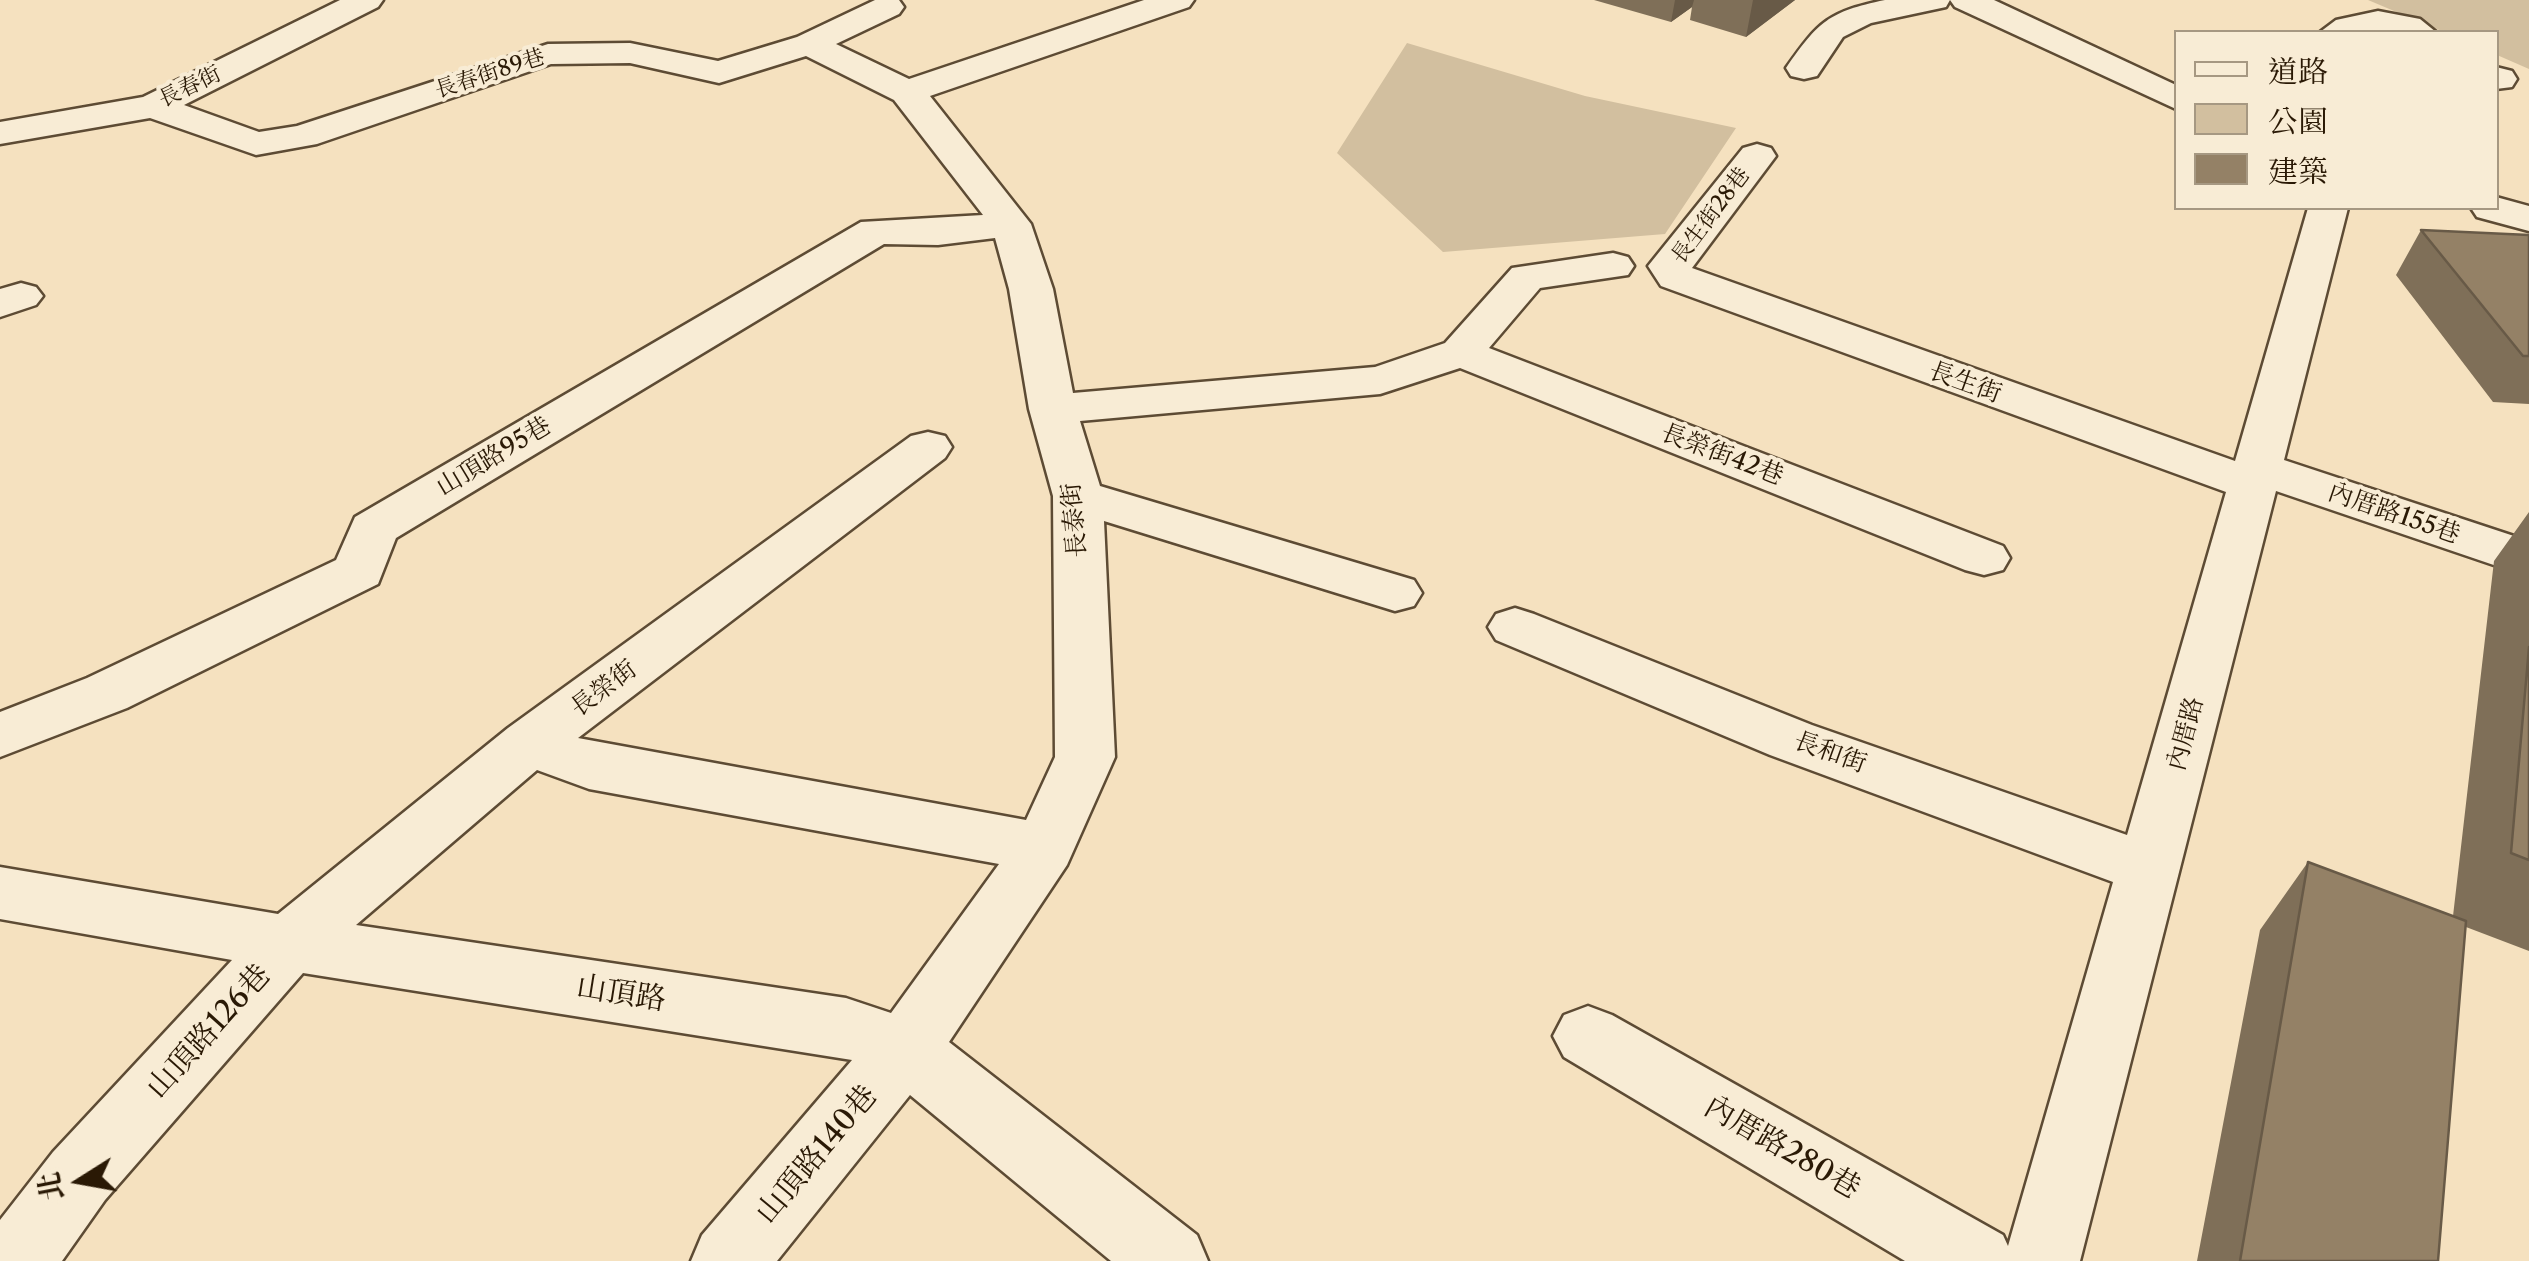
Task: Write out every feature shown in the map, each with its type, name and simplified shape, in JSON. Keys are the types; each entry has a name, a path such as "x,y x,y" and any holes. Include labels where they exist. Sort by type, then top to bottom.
{"street":[{"name":"長春街","path":"0,133 153,106 366,0"},
{"path":"907,92 1177,0"},
{"path":"1804,68 1831,30 1860,16 1934,0"},
{"path":"1967,0 2174,97"},
{"name":"長春街89巷","path":"153,106 256,144 304,136 548,54 630,53 720,72 809,44 887,7"},
{"path":"2342,30 2378,19 2393,20 2415,30"},
{"name":"長泰街","path":"809,44 907,92 1011,224 1030,289 1053,409 1078,496 1085,757 1045,848 905,1049"},
{"name":"長生街28巷","path":"1676,277 1669,266 1757,156"},
{"name":"內厝路","path":"2042,1261 2327,210"},
{"path":"2498,210 2529,219"},
{"name":"山頂路95巷","path":"0,735 107,693 359,571 373,529 876,232 938,233 1011,224"},
{"path":"1053,409 1380,380 1461,353 1527,277 1612,266"},
{"name":"長生街","path":"1676,277 1692,286 2256,476"},
{"name":"長榮街42巷","path":"1461,353 1984,558"},
{"name":"長榮街","path":"289,943 529,744 928,447"},
{"name":"內厝路155巷","path":"2256,476 2529,560"},
{"path":"1078,496 1395,593"},
{"name":"長和街","path":"1515,628 1792,740 2149,868"},
{"path":"529,744 589,766 1045,848"},
{"name":"山頂路","path":"0,893 289,943 846,1028 905,1049 1170,1261"},
{"name":"山頂路126巷","path":"16,1261 79,1176 289,943"},
{"name":"內厝路280巷","path":"1588,1036 1976,1261"},
{"name":"山頂路140巷","path":"729,1261 905,1049"}],"green space":[{"path":"2368,0 2529,0 2529,69 2499,56 2499,30 2439,30"},
{"path":"1407,43 1585,96 1736,128 1665,234 1443,252 1337,153"}],"building":[{"path":"2421,230 2529,235 2529,356 2523,356"},
{"path":"2529,647 2529,860 2511,853"},
{"path":"2308,862 2466,921 2438,1261 2240,1261"}]}
